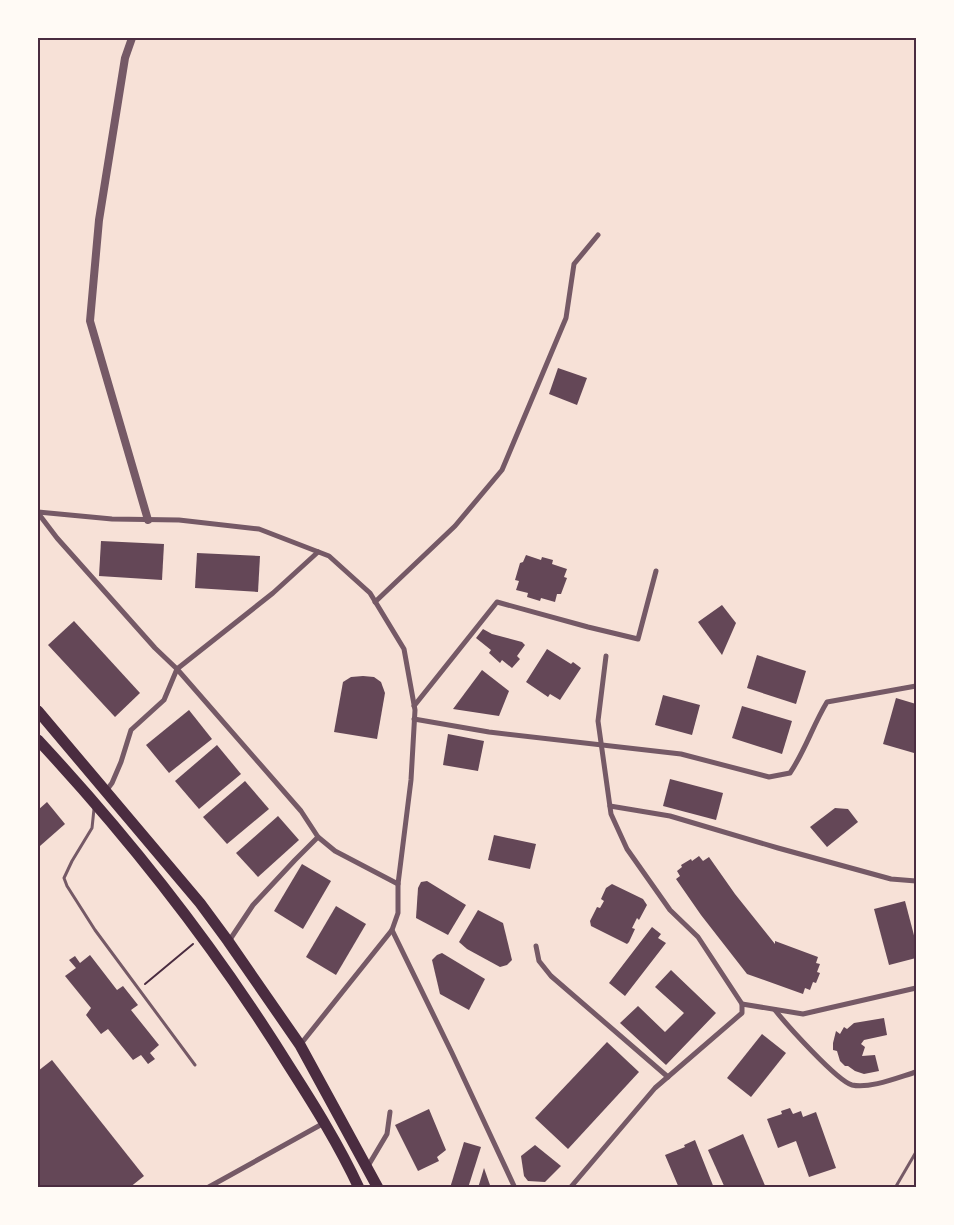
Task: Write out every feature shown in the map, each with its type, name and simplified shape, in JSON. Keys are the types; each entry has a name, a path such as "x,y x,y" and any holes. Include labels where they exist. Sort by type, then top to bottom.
{"highway":[{"path":"38,711 200,903 228,941 300,1045 368,1166 378,1188"},
{"path":"38,740 156,876 201,936 262,1023 325,1123 358,1188"}],"street":[{"path":"132,38 124,58 99,220 90,321 148,520"},
{"path":"375,602 455,526 502,470 566,318 574,264 598,235"},
{"path":"38,513 112,520 179,520 259,529 328,556 370,593 404,649 414,706 414,719 411,780 398,884 398,913 392,930 300,1045"},
{"path":"38,513 57,538 155,648 177,669 301,811 318,838 335,851 398,884"},
{"path":"106,791 121,762 131,730 164,700 177,669 273,594 318,552"},
{"path":"414,706 497,602 638,639 656,572"},
{"path":"570,1188 655,1088 742,1013 742,1004 698,937 670,910 627,849 611,814 598,721 606,656"},
{"path":"414,719 489,732 681,754 770,777 790,773 798,761 818,716 827,702 916,686"},
{"path":"610,806 670,816 890,879 916,881"},
{"path":"228,941 253,905 294,860 318,838"},
{"path":"392,930 515,1188"},
{"path":"536,946 539,961 551,976 668,1077"},
{"path":"742,1004 803,1014 916,988"},
{"path":"775,1010 807,1046 851,1085 866,1086 916,1072"},
{"path":"368,1166 387,1134 390,1112"},
{"path":"207,1188 325,1123"}],"lane":[{"path":"95,804 92,828 64,878 67,886 95,930 195,1065"},
{"path":"896,1188 916,1152"}],"path":[{"path":"139,988 193,944"}],"building":[{"path":"558,368 587,378 577,405 549,394"},
{"path":"101,541 164,544 162,580 99,576"},
{"path":"197,553 260,556 258,592 195,588"},
{"path":"526,555 541,560 542,557 553,560 552,564 567,569 564,577 567,578 561,594 557,594 555,602 541,598 540,601 527,597 528,593 516,590 519,581 515,580 520,563 523,562"},
{"path":"722,605 736,623 722,655 698,622"},
{"path":"74,621 140,693 115,717 48,645"},
{"path":"483,629 492,634 522,642 525,645 517,656 520,659 512,668 502,660 500,663 489,653 491,650 476,638"},
{"path":"547,649 581,668 560,700 550,694 548,697 526,682"},
{"path":"757,655 806,671 796,704 747,688"},
{"path":"482,670 509,691 499,716 453,709"},
{"path":"351,677 374,677 381,682 385,693 377,739 334,732 343,682"},
{"path":"663,695 700,705 692,735 655,725"},
{"path":"896,698 916,704 916,744 914,753 883,744"},
{"path":"742,706 792,721 782,754 732,738"},
{"path":"189,710 212,739 169,773 146,745"},
{"path":"448,734 484,741 478,771 443,765"},
{"path":"217,745 241,774 199,809 175,781"},
{"path":"670,779 723,793 716,820 663,806"},
{"path":"245,781 269,809 227,844 203,817"},
{"path":"47,802 65,824 40,846 38,842 38,810"},
{"path":"835,808 848,809 858,822 827,847 810,827"},
{"path":"278,816 299,840 258,877 236,853"},
{"path":"494,835 536,844 530,869 488,860"},
{"path":"699,856 703,861 709,857 735,894 775,944 775,941 818,957 816,963 820,964 817,972 820,973 816,983 813,982 810,990 805,988 803,994 747,974 701,915 676,879 680,876 677,871 682,867 681,865"},
{"path":"302,864 331,881 303,929 274,911"},
{"path":"427,881 466,905 448,935 416,918 418,888 421,882"},
{"path":"612,884 643,899 647,905 639,920 637,918 632,928 635,929 627,944 591,926 590,921 597,907 600,908 604,901 601,899 606,888"},
{"path":"905,901 916,943 916,958 889,965 874,909"},
{"path":"336,906 366,924 336,975 306,957"},
{"path":"478,910 503,923 512,960 507,965 500,967 467,949 459,942"},
{"path":"652,927 661,934 658,938 666,943 625,996 609,983"},
{"path":"442,953 485,979 469,1010 440,994 432,960"},
{"path":"90,955 117,990 123,986 138,1005 131,1010 159,1045 150,1053 155,1059 148,1064 141,1055 133,1060 108,1029 101,1034 86,1015 91,1008 65,976 76,968 69,960 75,956 80,963"},
{"path":"671,970 716,1013 666,1065 620,1023 638,1006 665,1032 684,1013 655,987"},
{"path":"884,1018 887,1035 864,1040 861,1044 865,1047 862,1056 875,1055 879,1071 864,1074 845,1066 840,1061 837,1051 833,1050 836,1031 840,1034 844,1027 847,1029 854,1023"},
{"path":"762,1034 786,1053 751,1097 727,1078"},
{"path":"607,1042 639,1072 568,1149 535,1118"},
{"path":"52,1060 144,1176 129,1188 38,1188 38,1071"},
{"path":"790,1108 793,1114 801,1111 803,1117 816,1112 836,1168 809,1177 796,1141 778,1148 767,1119 782,1114 781,1111"},
{"path":"429,1109 446,1150 437,1157 439,1161 418,1171 395,1125"},
{"path":"743,1134 766,1188 725,1188 708,1150"},
{"path":"695,1140 714,1188 679,1188 665,1155 685,1147 684,1145"},
{"path":"464,1142 481,1147 468,1188 450,1188"},
{"path":"535,1145 561,1166 545,1182 528,1181 524,1176 521,1156"},
{"path":"484,1168 491,1188 478,1188"}]}
